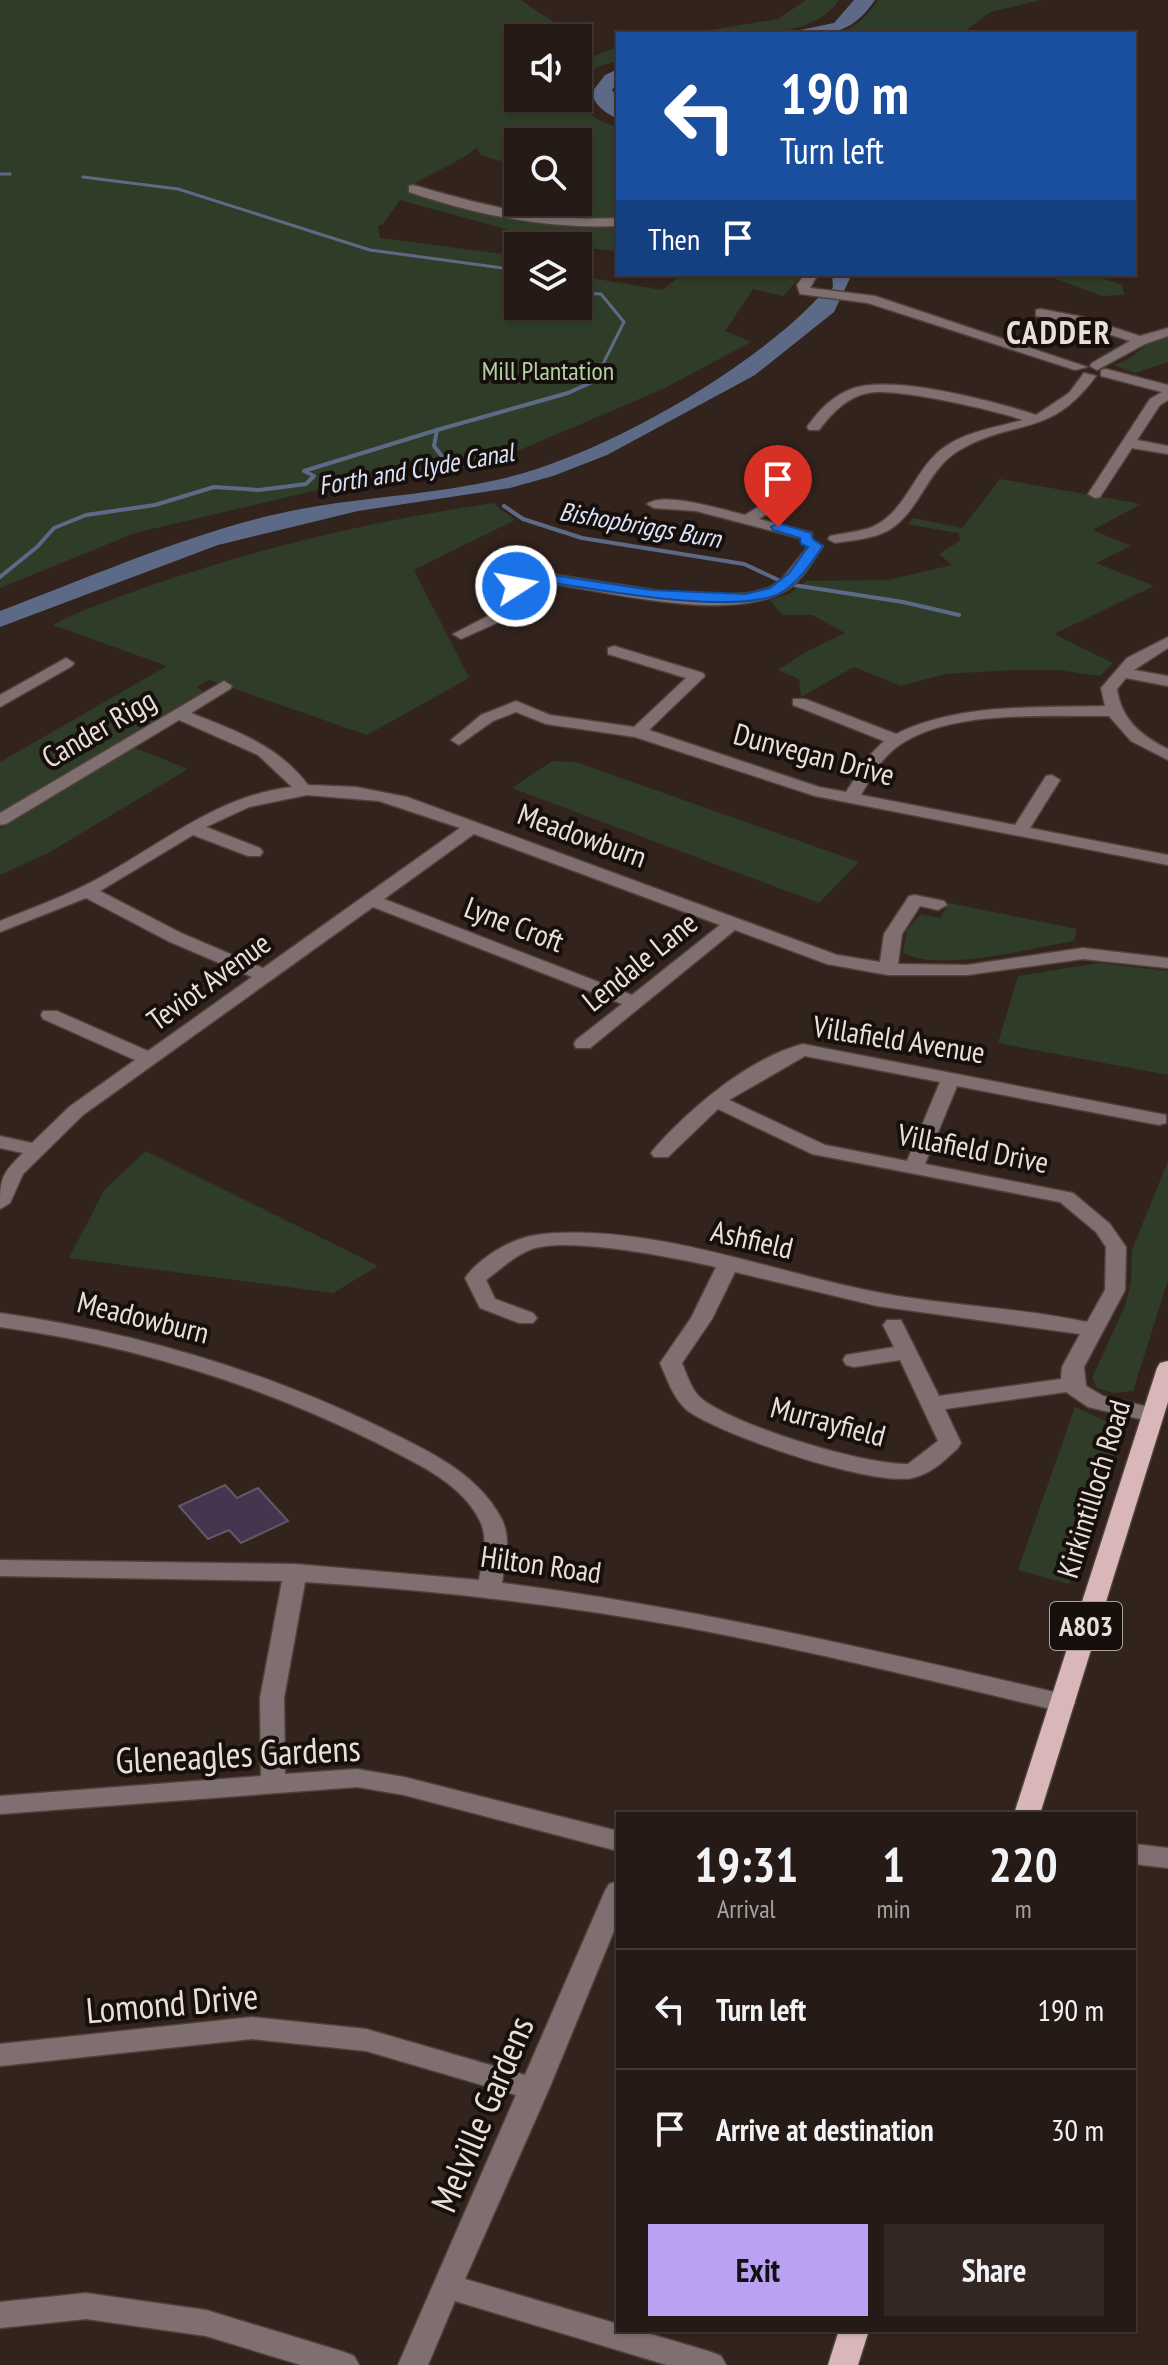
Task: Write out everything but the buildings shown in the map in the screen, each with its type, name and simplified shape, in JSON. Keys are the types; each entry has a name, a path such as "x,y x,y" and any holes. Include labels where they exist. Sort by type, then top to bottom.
{"main road":[{"name":"Kirkintilloch Road","path":"1028,1812 1168,1368"},
{"path":"843,2365 853,2332"}],"street":[{"path":"413,189 477,207 537,218 616,222"},
{"path":"810,276 803,289 870,299 1093,371 1168,391"},
{"path":"1041,313 1073,319 1139,340"},
{"path":"461,634 492,620 501,595 510,585 500,577 510,569 529,569 539,577 651,594 746,598 775,591 794,576 811,541 823,533 835,539 867,534 886,526 932,464 952,448 1038,420 1064,406 1093,371 1139,340 1168,332"},
{"path":"814,427 827,409 843,396 862,388 878,387 992,405 1038,420"},
{"path":"1095,494 1155,402 1168,391"},
{"path":"1129,443 1168,450"},
{"path":"749,519 776,502 786,478 773,458"},
{"path":"654,504 696,507 749,519 811,541"},
{"path":"492,620 510,624"},
{"path":"1168,642 1133,661 1109,688 1112,711 1123,726 1154,749 1168,755"},
{"path":"614,651 697,676 638,732"},
{"path":"0,702 66,663"},
{"path":"1125,673 1168,681"},
{"name":"Cander Rigg","path":"0,820 224,686"},
{"path":"799,702 895,740"},
{"name":"Dunvegan Drive","path":"459,740 487,718 516,706 546,719 638,732 815,791 1168,860"},
{"path":"850,798 895,740 922,729 986,715 1112,711"},
{"path":"180,714 271,753 294,775 304,791"},
{"path":"1020,831 1052,780"},
{"name":"Meadowburn","path":"0,927 87,891 240,804 304,791 355,791 387,797 473,827 833,960 888,970 969,970 1073,953 1127,955 1168,963"},
{"name":"Teviot Avenue","path":"0,1203 14,1172 76,1111 374,901 473,827"},
{"path":"194,829 254,852"},
{"path":"87,891 194,948 266,976"},
{"path":"888,970 893,934 915,900 938,905"},
{"name":"Lyne Croft","path":"374,901 634,1002"},
{"name":"Lendale Lane","path":"583,1044 732,924"},
{"path":"50,1015 150,1059"},
{"name":"Villafield Avenue","path":"661,1153 676,1135 717,1101 767,1066 803,1050 1159,1119"},
{"path":"913,1169 951,1078"},
{"name":"Villafield Drive","path":"717,1101 819,1150 1066,1197 1103,1228 1116,1247 1115,1290 1072,1371 1074,1384"},
{"path":"0,1142 34,1149"},
{"name":"Ashfield","path":"526,1318 487,1303 475,1278 533,1242 584,1241 656,1249 879,1299 1039,1318 1093,1330"},
{"name":"Murrayfield","path":"727,1266 701,1319 671,1363 691,1402 716,1418 754,1433 870,1468 909,1472 932,1459 950,1443 894,1325"},
{"name":"Meadowburn","path":"0,1320 110,1337 178,1354 265,1383 327,1409 422,1457 476,1494 493,1521 496,1545 490,1589"},
{"path":"854,1360 907,1352"},
{"path":"932,1404 1074,1384 1083,1397 1153,1415"},
{"name":"Hilton Road","path":"0,1568 141,1566 295,1572 490,1589 630,1609 764,1633 1063,1703"},
{"path":"273,1784 272,1698 295,1572"},
{"name":"Gleneagles Gardens","path":"0,1805 357,1778 404,1786 616,1840"},
{"path":"1136,1854 1168,1858"},
{"name":"Melville Gardens","path":"413,2365 616,1896"},
{"name":"Lomond Drive","path":"0,2055 252,2028 366,2040 535,2089"},
{"path":"449,2287 711,2365"},
{"path":"0,2315 86,2306 206,2323 344,2365"}],"green space":[{"name":"Mill Plantation","path":"0,0 521,0 556,24 504,24 504,112 589,112 616,127 616,251 592,248 592,232 516,232 400,200 382,225 378,225 380,238 504,254 504,320 592,320 592,278 662,290 680,276 801,276 783,296 753,289 725,331 751,342 663,389 487,464 364,479 135,533 0,588"},
{"path":"806,0 839,0 826,14 789,30 697,32 778,19"},
{"path":"878,0 1041,0 990,12 964,32 841,32 869,12"},
{"path":"616,48 616,62 592,71 592,57"},
{"path":"1048,276 1096,276 1122,285 1124,295 1102,296"},
{"path":"1168,336 1168,362 1135,373 1113,365 1128,359 1153,341"},
{"path":"1000,479 1141,504 1093,530 1131,546 1096,563 1154,586 1054,634 1113,663 1100,676 1058,670 1014,670 945,674 901,686 854,667 801,697 799,679 778,670 845,633 812,615 782,615 770,600 791,593 806,581 888,580 952,565 939,554 961,540 958,533 907,524 913,518 962,528"},
{"path":"493,503 515,520 414,570 469,678 367,735 209,680 197,687 203,692 0,812 0,762 167,666 53,625 120,597 243,556 409,517"},
{"path":"135,748 188,769 50,852 0,875 0,828"},
{"path":"552,761 576,762 859,862 819,903 512,788"},
{"path":"949,903 1077,929 1074,941 962,960 919,959 903,953 907,930 921,914 940,918"},
{"path":"1099,963 1168,971 1168,1075 998,1043 1018,976"},
{"path":"146,1151 378,1266 333,1293 69,1258 105,1189"},
{"path":"1168,1161 1168,1280 1133,1391 1114,1393 1097,1388 1092,1378 1125,1306 1131,1282 1132,1250"},
{"path":"1075,1407 1123,1429 1069,1584 1018,1570"}],"water":[{"path":"854,0 875,0 865,13 845,28 834,32 791,32 834,23"},
{"path":"616,70 616,83 612,90 616,95 616,118 598,105 592,92 605,75"},
{"path":"832,276 851,276 834,312 755,375 607,455 553,476 510,488 358,511 218,545 0,627 0,611 166,547 234,525 297,510 501,479 583,451 671,408 713,382 753,354 833,287"}],"waterway":[{"name":"Bishopbriggs Burn","path":"0,174 10,174"},
{"name":"Bishopbriggs Burn","path":"83,177 178,189 370,250 504,268"},
{"name":"Bishopbriggs Burn","path":"588,384 595,380 624,322 601,294 592,294"},
{"name":"Bishopbriggs Burn","path":"437,430 568,393 588,384"},
{"name":"Forth and Clyde Canal","path":"0,577 37,547 54,528 86,515 155,505 214,487 259,490 306,484 314,476 304,471 437,430"},
{"name":"Bishopbriggs Burn","path":"437,430 434,446 454,472"},
{"name":"Bishopbriggs Burn","path":"504,506 523,519 582,538 744,564 787,584 903,602 959,615"}],"district":[{"name":"CADDER","path":"1059,333"}],"route":[{"path":"516,586 532,584 539,577 651,594 746,598 775,591 794,576 816,546 806,541 807,536 778,527"}]}
